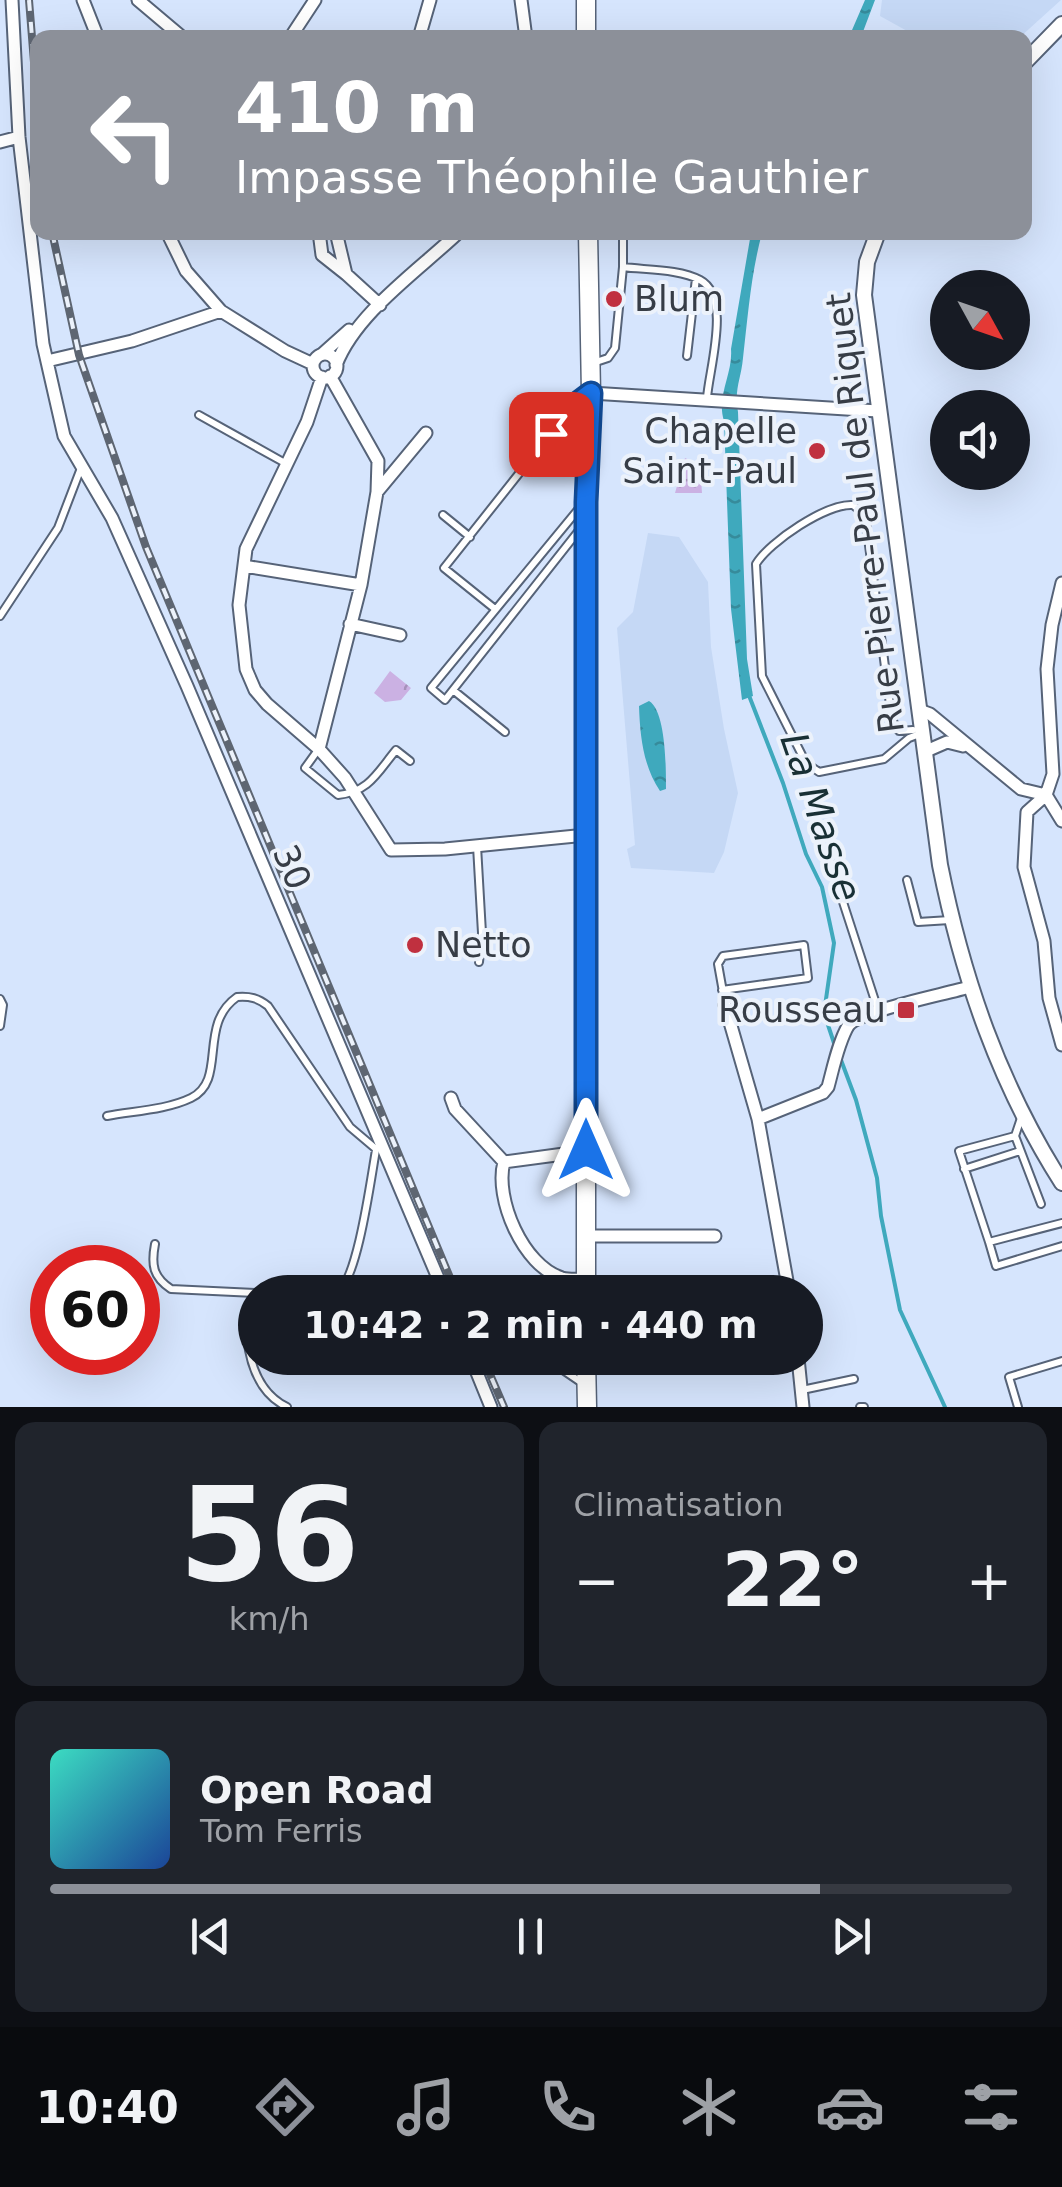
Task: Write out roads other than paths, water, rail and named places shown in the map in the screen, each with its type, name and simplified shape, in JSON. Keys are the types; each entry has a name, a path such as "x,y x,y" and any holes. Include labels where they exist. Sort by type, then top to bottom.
{"main road":[{"path":"586,0 586,30"},
{"path":"586,1275 586,835 580,529 586,502 591,393 588,240"},
{"path":"586,1375 587,1407"}],"street":[{"name":"30","path":"12,0 20,137 30,220"},
{"path":"82,0 95,30"},
{"path":"138,0 174,30"},
{"path":"295,30 315,0"},
{"path":"421,30 430,0"},
{"path":"521,0 525,30"},
{"path":"1032,55 1062,24"},
{"path":"0,142 20,137"},
{"name":"30","path":"32,240 47,360 64,436 112,518 188,686 379,1148 436,1275"},
{"path":"171,240 186,271 221,312 285,351 317,360 332,356 329,373 378,461 377,492 361,585 319,749"},
{"path":"320,240 322,255 380,305"},
{"path":"338,240 346,274"},
{"path":"329,373 314,371 317,360 449,240"},
{"name":"Rue Pierre-Paul de Riquet","path":"875,240 867,262 864,295 940,866 969,988 990,1046 1022,1114 1062,1183"},
{"path":"47,360 78,356 221,312"},
{"path":"361,322 329,373 246,549 240,606 250,680 266,704 319,749 356,794 391,850 586,835"},
{"path":"591,393 712,398 878,412"},
{"path":"377,492 426,433"},
{"path":"378,461 402,462"},
{"path":"244,566 361,585"},
{"path":"1062,583 1048,651 1048,715 1054,766 1046,794 1028,812 1024,867 1044,941 1049,998 1062,1045"},
{"path":"350,624 400,634"},
{"path":"918,710 930,714 1021,789 1046,794 1062,821"},
{"path":"924,752 947,742 968,747"},
{"path":"758,1119 819,1095 828,1087 847,1029 854,1020 878,1010 969,988"},
{"path":"725,1005 758,1119 786,1275"},
{"path":"451,1098 456,1109 504,1162"},
{"path":"504,1162 586,1150"},
{"path":"504,1162 501,1182 524,1244 538,1264 554,1275"},
{"path":"586,1236 714,1236"},
{"path":"477,1375 491,1407"},
{"path":"800,1375 802,1407"}],"lane":[{"path":"591,364 608,358 615,348 623,240"},
{"path":"623,267 696,278 711,290 717,310 712,398"},
{"path":"687,356 696,278"},
{"path":"495,609 444,568 571,408 591,393"},
{"path":"199,415 286,464"},
{"path":"0,616 58,528 80,468"},
{"path":"580,529 445,700 431,688 586,502"},
{"path":"852,505 864,515 892,720 898,731 915,733 884,759 819,772 806,762 762,676 756,564 764,552 830,507 852,505"},
{"path":"443,516 470,537"},
{"path":"453,690 505,732"},
{"path":"319,749 305,768 338,795 356,794 366,787 396,750 410,762"},
{"path":"477,846 482,933 479,962"},
{"path":"830,862 878,1010"},
{"path":"906,880 918,922 951,920"},
{"path":"722,990 808,978 804,945 723,956 718,964 722,990 725,1005"},
{"path":"107,1116 192,1098 208,1081 219,1014 237,997 259,999 268,1006 350,1127 379,1148 350,1275"},
{"path":"0,999 4,1005 0,1026"},
{"path":"1022,1114 1014,1136 1041,1204"},
{"path":"1014,1136 959,1151 996,1266 1062,1246"},
{"path":"964,1168 1020,1151"},
{"path":"989,1242 1062,1224"},
{"path":"155,1244 152,1264 161,1282 171,1289 238,1292"},
{"path":"1018,1407 1010,1377 1062,1361"},
{"path":"257,1375 277,1402 287,1407"},
{"path":"570,1375 586,1386"},
{"path":"802,1390 854,1378"}],"water":[{"path":"865,0 875,0 864,30 852,30"},
{"path":"750,240 760,240 737,397 747,659 753,696 742,700 731,609 722,412"},
{"path":"649,701 659,716 664,741 666,789 660,791 646,761 642,739 639,706"}],"waterway":[{"name":"La Masse","path":"748,693 806,854 822,887 834,943 824,1013 835,1046"},
{"name":"La Masse","path":"841,1060 877,1178 900,1310 945,1407"}],"railway":[{"path":"29,0 31,30"},
{"path":"54,240 79,355 146,547 449,1275"},
{"path":"490,1375 504,1407"}],"place":[{"name":"Blum","path":"614,299"},
{"name":"Chapelle Saint-Paul","path":"817,451"},
{"name":"Netto","path":"415,945"},
{"name":"Rousseau","path":"906,1010"}]}
